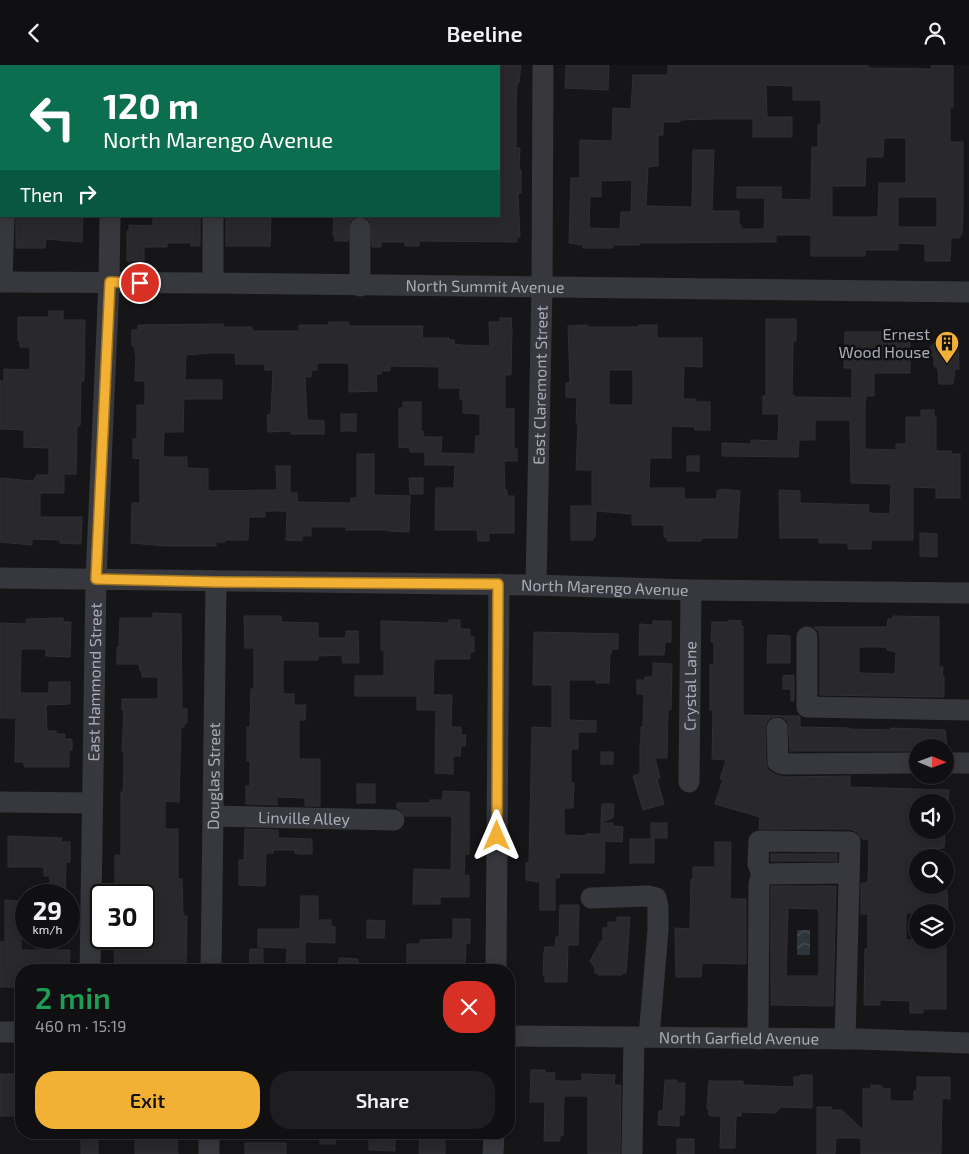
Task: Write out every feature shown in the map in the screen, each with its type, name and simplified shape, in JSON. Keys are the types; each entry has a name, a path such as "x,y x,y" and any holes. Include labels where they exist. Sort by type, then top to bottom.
{"street":[{"name":"East Claremont Street","path":"536,585 542,287 543,65"},
{"path":"1,282 4,217"},
{"name":"East Hammond Street","path":"90,964 96,579 110,282 110,217"},
{"path":"213,217 213,283"},
{"path":"360,229 360,285"},
{"name":"North Summit Avenue","path":"1,282 969,292"},
{"name":"North Marengo Avenue","path":"0,578 498,584 691,590 969,593"},
{"name":"Douglas Street","path":"211,964 216,582"},
{"path":"496,964 498,584"},
{"name":"Crystal Lane","path":"689,782 691,590"},
{"path":"807,637 807,707 969,709"},
{"path":"777,728 778,762 784,764 909,763"},
{"path":"954,763 969,763"},
{"path":"0,802 92,803"},
{"name":"Linville Alley","path":"213,816 394,820"},
{"path":"852,1039 862,832"},
{"path":"758,1039 759,884 762,874 758,864 759,841 850,842 852,1039"},
{"path":"762,874 849,873"},
{"path":"591,898 648,896 656,898 658,907 658,930 642,1037 632,1154"},
{"path":"0,1032 15,1032"},
{"name":"North Garfield Avenue","path":"515,1036 852,1039 969,1043"},
{"path":"209,1154 210,1139"},
{"path":"493,1154 494,1139"}],"water":[{"path":"797,930 810,930 810,955 797,955"}],"building":[{"path":"500,65 521,65 519,83 517,83 516,107 516,148 520,148 519,170 521,170 521,193 518,193 520,237 517,237 517,242 419,241 419,246 405,246 405,242 381,242 381,247 372,247 371,222 364,217 500,217"},
{"path":"566,65 609,65 608,90 565,88"},
{"path":"668,65 868,65 868,68 931,69 932,65 953,65 953,107 950,107 950,142 963,142 963,213 962,234 959,238 951,238 950,261 925,261 925,244 898,243 898,250 865,250 865,256 811,256 811,235 776,235 776,242 639,243 639,245 613,245 613,248 583,248 583,245 569,243 571,178 580,178 580,140 612,141 613,108 631,109 633,75 668,75","holes":["766,85 793,86 793,100 821,100 821,125 818,125 818,147 812,147 811,200 777,199 781,198 781,187 737,187 737,198 765,198 764,229 741,229 741,225 739,225 739,211 712,211 714,150 693,150 692,207 646,206 648,167 658,166 658,135 663,135 663,122 753,119 753,137 792,137 792,117 767,117","884,138 906,138 906,183 879,183 878,217 832,217 832,186 865,186 866,157 883,157","632,180 631,212 621,212 620,229 589,228 590,196 601,197 601,181","898,197 937,197 937,227 898,227"]},
{"path":"16,217 83,217 82,242 46,239 45,248 16,248"},
{"path":"153,217 200,217 200,246 191,246 191,243 167,243 167,247 144,247 144,261 127,261 127,231 129,231 129,225 153,226"},
{"path":"226,217 271,217 270,246 226,246"},
{"path":"334,217 356,217 349,222 348,241 335,241 335,236 333,236"},
{"path":"49,311 63,311 63,320 85,320 84,381 81,381 80,426 77,426 76,474 64,474 64,493 40,493 40,517 82,517 81,544 60,543 60,540 32,539 32,545 0,542 0,478 33,481 37,475 49,475 49,448 24,447 24,430 0,429 0,381 4,381 4,369 28,370 30,368 30,347 20,347 20,341 18,341 18,317 49,317"},
{"path":"500,318 511,318 512,331 511,375 505,375 505,409 514,409 514,449 517,449 517,461 504,461 505,490 507,490 507,496 514,496 514,533 489,533 489,541 478,541 477,530 435,530 436,488 454,488 455,465 425,465 425,452 410,452 410,448 399,447 399,408 403,408 403,402 421,402 421,431 423,431 424,437 442,437 441,453 475,454 476,436 480,436 480,414 463,413 463,399 460,399 460,388 439,388 439,367 390,366 390,371 381,371 381,374 376,374 377,391 349,392 349,363 317,363 317,370 311,370 311,377 305,377 307,420 324,421 324,434 291,434 291,431 268,432 267,415 271,414 273,370 265,370 265,364 236,364 235,353 209,353 186,355 185,380 222,380 222,399 184,399 183,432 164,432 163,457 187,457 187,468 208,469 208,491 277,490 276,466 290,466 290,493 297,493 297,502 351,503 351,498 357,498 357,454 374,454 374,495 410,496 409,532 346,530 346,527 311,527 311,536 302,536 302,541 286,540 287,511 265,511 265,517 249,517 248,540 225,540 225,542 216,542 216,546 166,546 131,543 132,503 140,503 140,459 133,458 133,439 137,439 137,405 145,405 145,381 135,381 136,356 134,346 132,346 132,330 138,330 138,325 223,324 223,327 252,327 252,331 299,331 299,325 329,325 329,322 349,322 349,326 423,326 422,338 449,338 449,340 454,340 454,344 459,345 490,346 489,322 500,322"},
{"path":"766,319 796,319 796,341 793,341 792,395 794,397 852,398 852,368 844,368 845,332 903,332 903,335 910,335 910,373 874,373 874,396 866,396 865,404 865,449 896,450 896,444 906,444 906,417 921,417 921,410 934,410 934,417 936,417 936,451 951,451 951,454 960,454 960,498 936,498 936,488 913,487 913,540 873,540 871,541 871,549 848,549 848,543 819,543 819,538 780,538 779,490 800,491 800,503 869,505 868,513 890,514 891,484 851,483 850,420 815,420 815,440 799,440 798,457 722,456 722,443 751,444 751,440 778,441 779,414 763,414 763,396 766,396"},
{"path":"639,325 657,325 657,338 702,338 702,367 684,366 683,399 696,399 696,402 710,402 710,430 695,430 695,427 671,426 671,458 650,458 649,488 684,488 684,499 717,499 717,491 721,489 740,491 737,538 667,541 667,537 664,537 664,525 632,525 632,514 596,511 595,537 593,537 593,540 571,540 571,506 592,506 592,470 576,470 577,398 566,397 566,383 570,383 568,326 639,327","holes":["609,370 633,370 633,405 609,405"]},
{"name":"Ernest Wood House","path":"935,342 958,343 959,369 955,369 953,384 939,384 938,369 934,366 934,356 922,356"},
{"path":"341,414 356,414 356,431 341,431"},
{"path":"687,456 699,456 699,471 687,471"},
{"path":"409,478 423,478 423,494 410,494"},
{"path":"920,533 937,534 937,557 920,556"},
{"path":"153,613 181,614 182,708 187,709 187,723 184,723 184,727 181,727 179,802 165,801 165,829 178,829 178,879 182,879 183,916 187,916 186,964 114,964 115,949 155,949 155,884 115,884 115,855 121,855 121,792 123,792 124,774 124,751 122,751 124,710 122,710 122,699 158,699 158,677 142,677 139,664 117,664 120,618 153,618"},
{"path":"244,616 281,616 281,622 318,623 318,638 344,638 346,637 346,631 358,631 359,663 343,663 342,655 318,656 318,660 283,660 283,694 294,694 294,705 306,705 305,720 299,720 299,759 320,759 320,806 305,806 305,798 277,797 277,805 246,804 246,786 250,786 250,761 247,761 247,727 250,727 251,689 254,689 254,648 245,648"},
{"path":"893,616 939,617 939,667 943,667 944,697 820,695 820,637 814,627 887,627 888,619 893,619","holes":["859,647 887,647 887,650 896,652 895,674 859,673"]},
{"path":"63,618 63,622 71,622 70,657 46,656 46,649 21,649 20,693 49,693 49,682 70,682 70,704 46,705 47,731 56,731 56,734 65,734 64,739 72,739 72,750 69,750 69,767 24,767 24,762 15,762 16,718 0,718 0,623 26,624 26,619"},
{"path":"449,620 460,620 460,629 470,629 470,637 474,637 474,652 470,652 470,659 434,659 433,695 452,695 451,727 461,727 461,735 466,735 465,746 461,746 460,756 453,756 453,774 435,773 436,710 417,710 417,696 355,696 355,676 384,676 384,650 381,650 381,621 449,623"},
{"path":"729,620 741,621 741,626 743,626 743,715 777,716 770,718 765,728 768,770 784,777 850,776 850,787 949,790 949,794 909,794 909,839 944,839 944,848 909,849 909,894 947,894 948,904 909,904 909,913 906,913 906,940 909,940 909,949 946,949 946,1009 923,1009 923,1013 910,1013 910,1001 880,1000 880,1005 864,1005 865,949 868,949 868,914 861,914 861,883 868,883 869,840 862,839 857,832 850,829 759,829 760,817 715,804 723,779 720,779 726,760 712,759 713,710 710,710 710,665 714,665 714,642 711,642 712,622 729,622"},
{"path":"653,621 671,621 671,642 665,642 664,655 639,655 640,624 653,625"},
{"path":"534,632 618,634 618,649 612,649 610,653 609,683 596,683 596,680 569,680 569,720 596,721 596,732 578,732 578,749 571,749 571,783 574,783 573,808 564,808 564,835 586,836 586,834 601,834 601,823 613,823 613,826 623,827 622,842 605,841 604,873 560,873 559,878 555,878 555,910 540,910 540,882 526,880 526,863 529,863 532,727 552,728 552,685 533,685"},
{"path":"768,635 790,636 790,663 767,663"},
{"path":"653,663 672,664 671,710 668,710 667,758 655,758 660,778 657,779 664,804 643,810 633,776 640,774 641,727 643,727 644,694 637,694 637,680 653,677"},
{"path":"794,675 794,701 791,701 791,689 783,689 783,676"},
{"path":"777,716 800,717 800,727 945,730 946,739 909,739 909,751 790,751 788,722 783,717"},
{"path":"601,752 613,752 613,764 601,764"},
{"path":"357,784 375,784 375,803 357,803"},
{"path":"443,791 469,792 469,854 465,854 464,875 469,876 469,897 440,897 440,904 413,904 414,869 451,870 452,816 405,816 397,808 397,803 430,803 430,800 443,800"},
{"path":"602,804 614,804 613,818 601,822"},
{"path":"651,823 667,823 667,838 651,838"},
{"path":"245,829 278,830 278,838 312,839 312,854 299,854 295,853 295,850 273,850 273,853 266,853 265,886 239,885 239,860 244,860"},
{"path":"8,836 62,838 61,842 70,842 70,862 66,862 65,884 50,884 50,876 44,876 44,867 8,867"},
{"path":"630,839 654,839 654,863 630,863"},
{"path":"715,842 731,842 730,899 746,899 746,964 702,963 701,977 676,977 675,928 690,929 693,867 715,867"},
{"path":"771,854 837,854 837,861 771,861"},
{"path":"771,886 836,886 833,1006 771,1005","holes":["788,908 818,909 819,976 786,976"]},
{"path":"301,896 318,896 318,920 331,920 331,926 335,927 335,943 305,942 305,964 286,964 287,948 258,947 258,929 300,929"},
{"path":"5,900 15,901 15,949 70,950 69,964 15,964 15,987 0,987 0,942 5,942"},
{"path":"560,905 579,905 578,945 568,945 567,982 545,982 545,975 543,975 544,952 545,947 555,947 556,937 559,937"},
{"path":"617,917 630,917 626,973 622,973 622,975 598,975 598,973 595,973 595,968 590,961 601,941 603,942 603,928 608,928 608,922 617,922"},
{"path":"453,919 470,919 470,943 466,943 465,964 407,964 407,944 420,944 420,940 453,939"},
{"path":"367,920 385,921 384,938 367,938"},
{"path":"250,949 263,949 263,964 249,964"},
{"path":"339,958 358,959 358,964 338,964"},
{"path":"531,1070 545,1070 545,1073 555,1073 554,1081 582,1081 582,1074 615,1075 614,1085 621,1085 620,1154 588,1154 588,1096 564,1096 563,1136 560,1135 560,1141 544,1141 545,1102 530,1102"},
{"path":"0,1074 15,1074 15,1116 0,1116"},
{"path":"800,1075 812,1075 812,1108 779,1107 776,1113 741,1112 741,1116 736,1116 735,1148 720,1148 721,1116 709,1115 709,1109 707,1109 709,1081 743,1081 743,1085 794,1087 794,1077 800,1077"},
{"path":"917,1077 950,1077 950,1099 942,1098 941,1154 861,1154 861,1138 836,1138 835,1154 817,1154 817,1107 831,1107 831,1110 842,1110 863,1130 863,1089 871,1089 871,1085 882,1086 882,1089 890,1089 890,1101 914,1101 914,1091 917,1091"},
{"path":"665,1080 677,1080 677,1083 685,1083 684,1115 679,1115 679,1126 658,1125 659,1111 663,1111"},
{"path":"81,1139 98,1139 98,1154 81,1154"},
{"path":"135,1139 177,1139 178,1154 135,1154"},
{"path":"320,1139 335,1139 335,1144 320,1144"},
{"path":"369,1139 395,1139 395,1151 369,1150"},
{"path":"420,1139 445,1140 445,1154 419,1154"},
{"path":"677,1139 694,1139 694,1154 677,1154"},
{"path":"245,1143 286,1143 286,1154 245,1154"}],"place":[{"name":"Ernest Wood House","path":"947,364"}],"route":[{"path":"140,283 110,282 96,579 216,582 498,584 497,836"}]}
